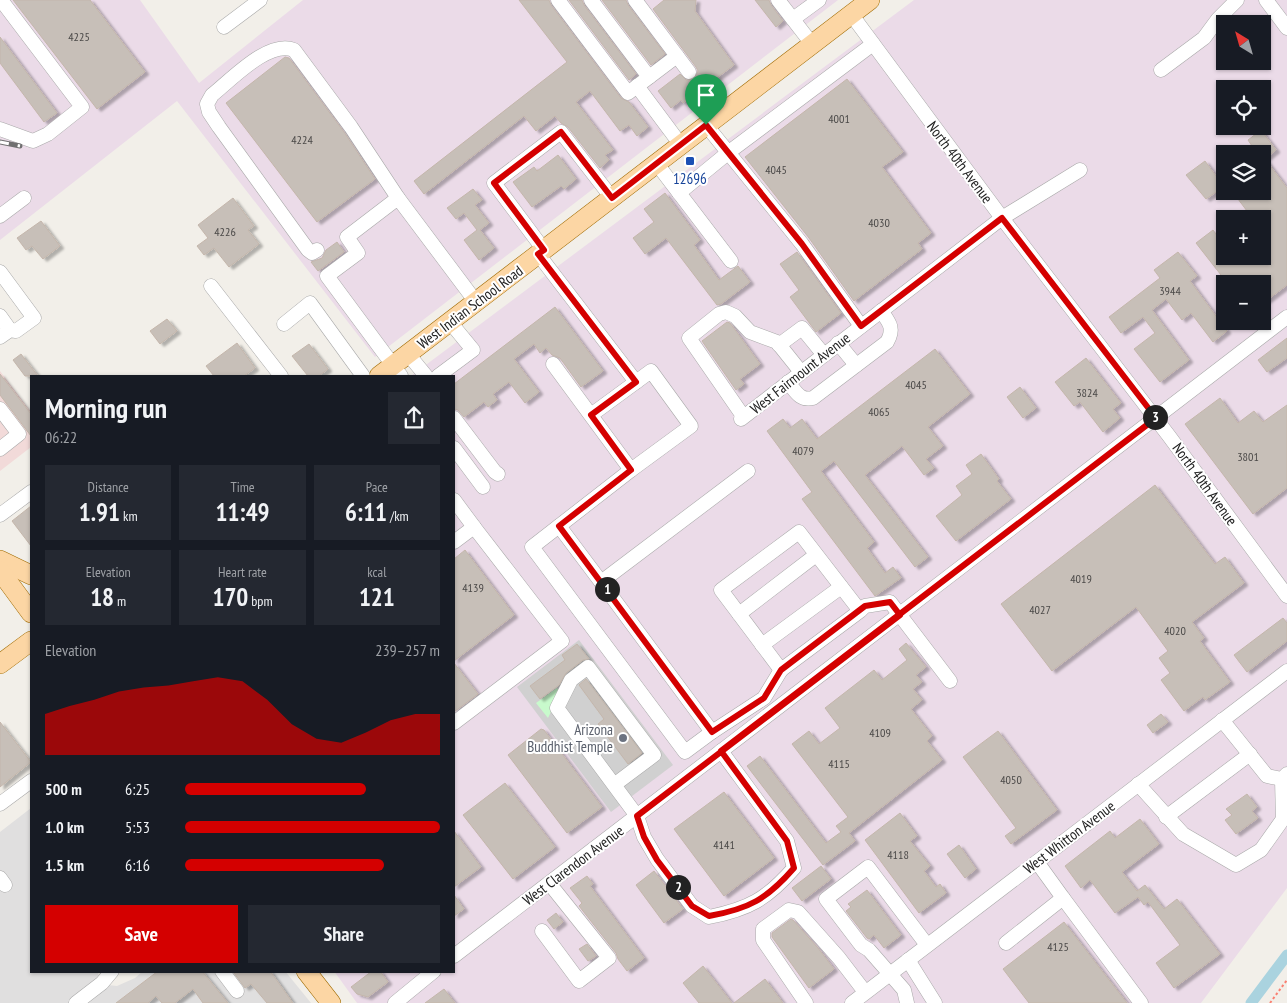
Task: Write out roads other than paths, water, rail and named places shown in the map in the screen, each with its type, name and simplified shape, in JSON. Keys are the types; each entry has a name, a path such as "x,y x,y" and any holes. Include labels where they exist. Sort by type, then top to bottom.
{"main road":[{"name":"West Indian School Road","path":"391,373 408,354 870,0"},
{"path":"0,560 30,575"},
{"path":"0,571 30,612"},
{"path":"0,664 30,642"},
{"path":"308,973 331,1003"}],"street":[{"path":"0,129 33,141 48,134 82,107 1,0"},
{"path":"224,27 260,0"},
{"path":"558,0 628,93 677,56"},
{"path":"591,0 649,77"},
{"path":"778,0 812,44"},
{"path":"1161,70 1204,38 1218,19 1237,0"},
{"path":"1266,0 1287,28"},
{"path":"641,2 689,72"},
{"path":"793,19 811,2"},
{"name":"North 40th Avenue","path":"851,14 1002,218 1156,418 1287,596"},
{"path":"679,193 729,152 873,44"},
{"path":"317,250 312,253 308,250 219,127 209,112 207,104 212,95 263,54 281,47 288,47 294,50 350,127 398,198 476,302"},
{"path":"637,86 681,145"},
{"path":"706,125 802,244 861,326"},
{"path":"612,198 561,132 494,183 541,252 636,382"},
{"path":"656,164 731,261"},
{"name":"West Fairmount Avenue","path":"779,345 777,342 750,332 735,316 726,312 719,314 689,338 742,417 1002,218 1080,170"},
{"path":"0,216 24,198"},
{"path":"391,373 327,276 358,253 347,237 398,198"},
{"path":"0,272 34,318 16,331 5,334 0,316"},
{"path":"211,286 280,375"},
{"path":"284,324 310,303 363,375"},
{"path":"788,382 800,398 813,398 887,342 891,335 891,326 881,311"},
{"name":"West Clarendon Avenue","path":"455,955 1287,317"},
{"path":"439,375 473,350 450,322"},
{"path":"801,372 779,345 802,328 824,355"},
{"path":"838,343 856,365"},
{"path":"408,354 425,375"},
{"path":"553,364 631,470"},
{"path":"591,415 651,371 691,426 532,547 685,752 764,698 781,670 865,606 890,602 950,681"},
{"path":"0,409 20,434 0,449"},
{"path":"455,419 498,474"},
{"path":"455,449 483,487"},
{"path":"601,582 748,471"},
{"path":"0,515 30,493"},
{"path":"455,501 562,641 455,723"},
{"path":"559,526 712,732"},
{"path":"455,541 474,527"},
{"path":"781,670 721,590 799,532 860,610"},
{"path":"738,614 816,555"},
{"path":"762,646 841,587"},
{"path":"614,785 654,755 588,667 571,680 557,708 614,785 637,816 644,837 657,860 692,906 709,916 735,912 760,900 780,884 794,868 787,841 721,751"},
{"name":"West Whitton Avenue","path":"852,1003 1287,671"},
{"path":"1138,784 1183,834 1236,865 1261,850 1284,819 1284,777 1267,776 1222,720"},
{"path":"1166,817 1250,754"},
{"path":"0,804 30,782"},
{"path":"1037,862 1141,1003"},
{"path":"908,1003 904,990 869,950 861,945 826,899 868,867 927,945"},
{"path":"542,931 579,981 610,958 549,883"},
{"path":"1006,943 1063,898"},
{"path":"806,1003 762,940 763,929 789,910 798,912 866,992"},
{"path":"908,960 935,1003"},
{"path":"76,1003 102,983 110,973"},
{"path":"224,973 237,991"},
{"path":"395,1003 432,973"}],"waterway":[{"path":"1251,1003 1287,955"}],"railway":[{"path":"0,142 20,146"}],"place":[{"name":"12696","path":"690,161"},
{"name":"Arizona Buddhist Temple","path":"623,738"}]}
